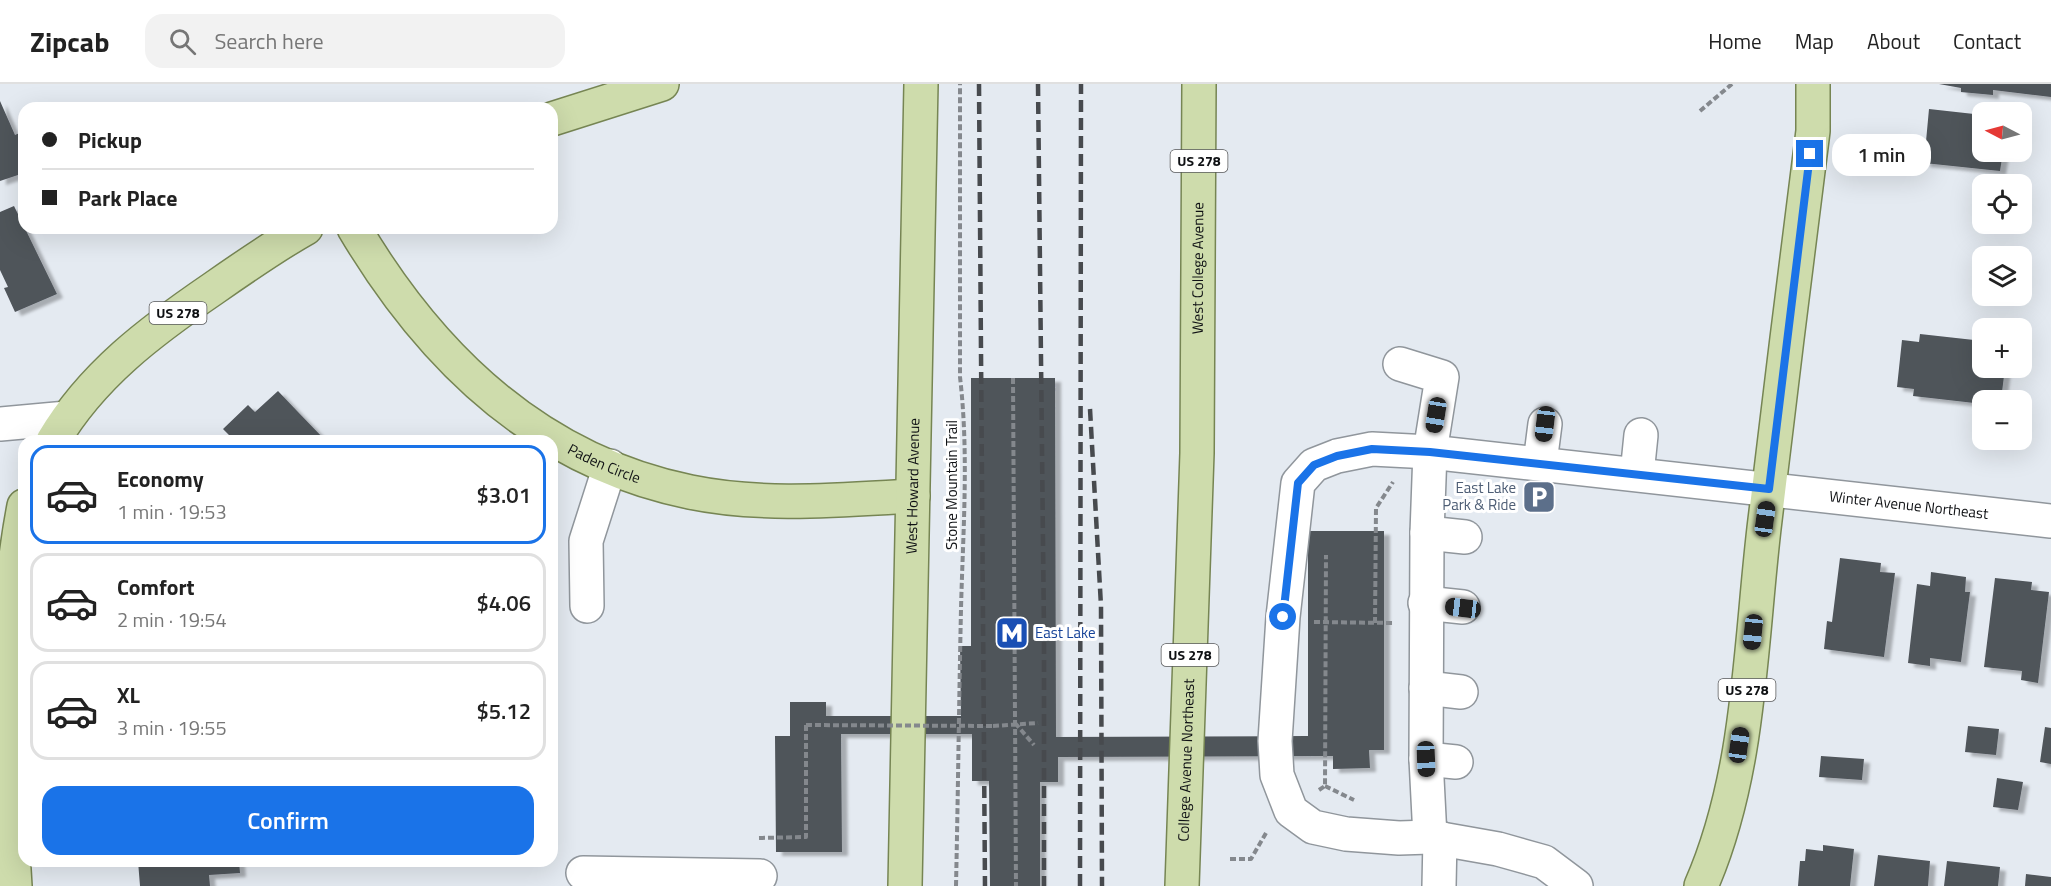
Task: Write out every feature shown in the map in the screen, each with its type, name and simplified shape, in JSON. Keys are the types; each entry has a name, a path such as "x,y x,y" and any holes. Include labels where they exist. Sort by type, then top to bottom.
{"main road":[{"path":"558,117 662,84"},
{"name":"West College Avenue","path":"1197,453 1199,84"},
{"path":"1788,84 1813,132"},
{"name":"US 278","path":"1701,886 1714,855 1732,790 1746,700 1769,489 1813,132 1813,84"},
{"name":"West Howard Avenue","path":"905,886 921,90"},
{"name":"US 278","path":"60,429 112,365 160,325 296,234"},
{"name":"Paden Circle","path":"358,234 381,274 441,349 473,381 508,409 548,435"},
{"name":"Paden Circle","path":"558,441 629,474 690,492 770,501 913,496"},
{"name":"College Avenue Northeast","path":"1182,886 1197,453"},
{"path":"15,886 1,654 6,540 18,517"}],"street":[{"path":"1400,364 1442,377 1430,452 1426,613 1426,688 1441,760 1435,838 1439,886"},
{"path":"0,424 60,429"},
{"path":"1540,464 1545,424"},
{"path":"1637,474 1641,435"},
{"name":"Winter Avenue Northeast","path":"1576,886 1544,862 1498,849 1435,838 1378,837 1313,827 1291,811 1277,775 1275,741 1283,617 1298,483 1314,465 1337,456 1372,449 1430,452 2051,521"},
{"path":"587,606 586,541 610,466"},
{"path":"1427,533 1465,537"},
{"path":"1426,613 1463,608"},
{"path":"1426,688 1461,692"},
{"path":"583,873 760,876"}],"path":[{"name":"Stone Mountain Trail","path":"956,886 961,605 965,552 964,417 960,377 960,84"},
{"path":"1700,111 1732,84"},
{"path":"1012,378 1016,886"},
{"path":"1375,623 1376,508 1395,479 1402,479"},
{"path":"1314,794 1325,786 1326,543"},
{"path":"1313,622 1375,623 1426,613"},
{"path":"1015,723 1034,744"},
{"path":"759,838 806,837 806,725 993,726 1038,723"},
{"path":"1230,859 1251,859 1267,830 1272,826"}],"building":[{"path":"1939,84 2051,84 2051,97 1993,90 1993,95 1961,92 1961,88"},
{"path":"0,101 15,135 18,134 18,175 0,181"},
{"path":"1929,109 1972,114 1972,162 2001,162 2000,171 1924,163"},
{"path":"14,206 18,214 18,234 28,234 57,294 15,312 4,288 8,287 0,270 0,212"},
{"path":"1920,334 1972,340 1972,378 2004,378 2002,390 1972,390 1972,403 1913,396 1914,389 1897,387 1902,340 1919,342"},
{"path":"971,378 1055,378 1056,737 1308,736 1308,531 1384,531 1384,750 1369,750 1370,768 1333,769 1333,756 1058,757 1058,782 1040,782 1040,886 990,886 989,781 972,781 972,734 841,734 842,852 776,852 775,736 790,736 790,702 826,702 826,716 961,716 960,646 971,646"},
{"path":"278,391 320,435 229,435 223,429 248,405 255,412"},
{"path":"1840,558 1881,563 1880,572 1895,573 1884,657 1824,649 1827,621 1832,622"},
{"path":"1931,572 1966,577 1965,592 1970,592 1961,662 1930,658 1930,666 1908,663 1917,584 1930,586"},
{"path":"1995,578 2032,582 2031,590 2049,592 2038,683 2021,680 2022,671 1984,667"},
{"path":"1968,726 1999,729 1996,755 1965,752"},
{"path":"2045,727 2051,728 2051,764 2040,762"},
{"path":"1821,756 1864,759 1862,780 1819,777"},
{"path":"1997,778 2023,782 2018,810 1993,807"},
{"path":"1823,845 1854,849 1850,886 1798,886 1800,861 1805,861 1806,849 1823,851"},
{"path":"1878,855 1930,861 1928,886 1874,886"},
{"path":"1947,861 2000,867 1998,886 1944,886"},
{"path":"138,867 240,867 240,873 209,875 210,886 140,886"},
{"path":"2026,874 2051,877 2051,886 2025,886"}],"railway":[{"path":"979,84 985,886"},
{"path":"1038,84 1044,633 1044,886"},
{"path":"1080,886 1081,84"},
{"path":"1090,409 1101,606 1102,886"}],"place":[{"name":"East Lake Park & Ride","path":"1539,497"},
{"name":"East Lake","path":"1012,633"}],"route":[{"path":"1283,617 1298,483 1314,465 1337,456 1372,449 1430,452 1769,489 1810,154"}]}
